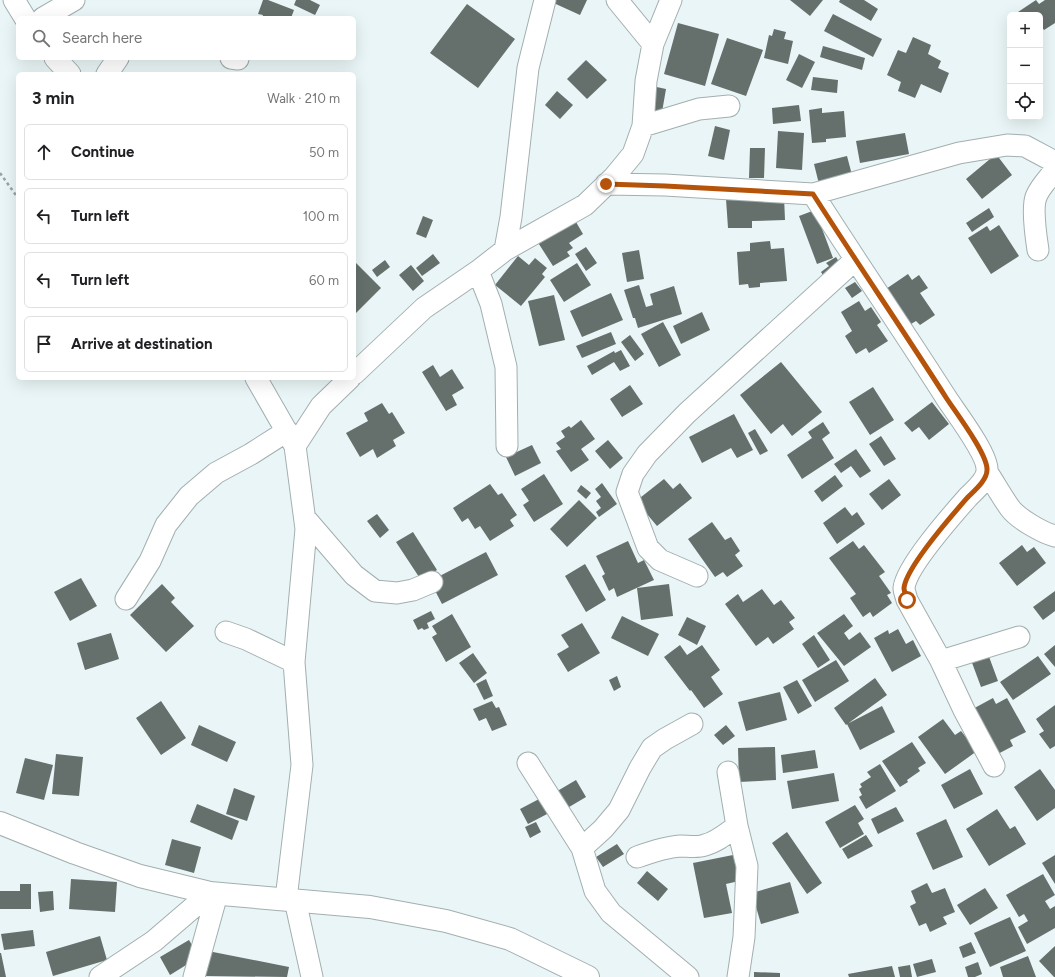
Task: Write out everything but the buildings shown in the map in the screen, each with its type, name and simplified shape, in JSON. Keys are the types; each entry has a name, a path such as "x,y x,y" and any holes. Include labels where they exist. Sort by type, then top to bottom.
{"street":[{"path":"14,0 24,16"},
{"path":"46,16 74,0"},
{"path":"505,250 511,217 528,68 544,0"},
{"path":"617,0 653,44"},
{"path":"356,372 424,308 478,271 505,250 585,205 633,154 643,126 646,81 653,44 671,0"},
{"path":"57,60 68,72"},
{"path":"108,72 117,60"},
{"path":"643,126 699,109 729,106"},
{"path":"606,184 813,194 959,153 1007,145 1025,146 1055,162"},
{"path":"1038,250 1035,217 1036,197 1049,176 1055,171"},
{"path":"813,194 970,433 986,461 987,472 1011,510 1031,525 1047,534 1055,536"},
{"path":"697,576 660,560 648,548 627,492 633,474 647,454 687,414 855,260"},
{"path":"478,271 491,304 506,367 507,446"},
{"path":"257,380 291,438 305,518 306,529 294,662 302,765 290,899 312,977"},
{"path":"126,599 150,560 166,525 189,496 216,473 251,454 291,438 348,380"},
{"path":"987,472 981,483 948,520 919,557 907,577 904,588 907,600 941,661 964,710 994,766"},
{"path":"305,518 354,575 375,591 397,592 413,590 432,582"},
{"path":"226,632 246,639 294,662"},
{"path":"941,661 1019,637"},
{"path":"582,848 619,810 652,748 692,724"},
{"path":"528,763 582,848 595,891 611,913 688,977"},
{"path":"728,772 737,826 747,866 744,937 738,977"},
{"path":"0,823 75,853 140,876 213,894 290,899 370,907 446,921 510,939 588,977"},
{"path":"637,857 655,851 680,846 693,847 705,845 716,840 737,826"},
{"path":"100,977 154,941 213,894"},
{"path":"194,977 213,894"}],"path":[{"path":"0,173 16,195"}],"route":[{"path":"606,184 813,194 970,433 986,461 987,472 981,483 948,520 919,557 907,577 904,588 907,600"}]}
